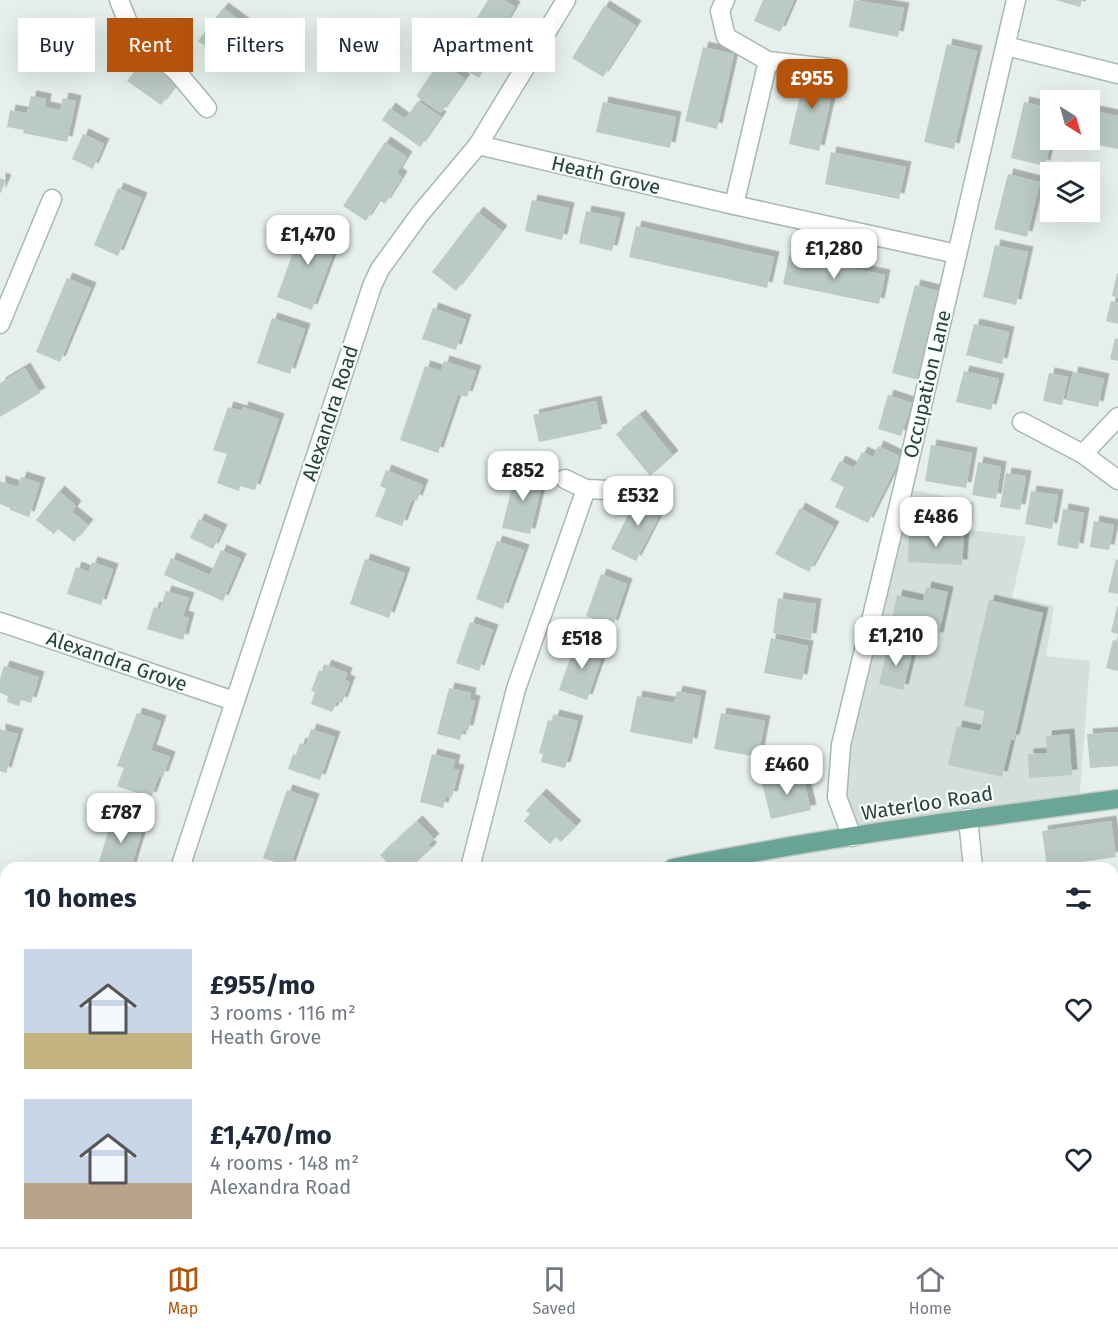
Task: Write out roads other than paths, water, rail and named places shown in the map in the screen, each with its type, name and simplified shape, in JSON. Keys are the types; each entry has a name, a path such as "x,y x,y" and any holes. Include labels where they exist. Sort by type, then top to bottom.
{"main road":[{"name":"Waterloo Road","path":"704,862 968,819 1118,799"}],"street":[{"path":"119,0 129,25 145,46 176,71 207,108"},
{"name":"Alexandra Road","path":"182,862 372,286 380,269 420,214 478,145 566,0"},
{"path":"725,0 720,11 726,37 768,61 828,68"},
{"name":"Occupation Lane","path":"852,837 837,797 841,745 1016,0"},
{"path":"1006,46 1118,74"},
{"path":"734,205 768,61"},
{"name":"Heath Grove","path":"478,145 957,254"},
{"path":"0,324 52,199"},
{"path":"1083,454 1118,417"},
{"path":"1022,422 1083,454 1118,480"},
{"path":"565,479 586,489 609,490"},
{"path":"472,862 516,689 586,489"},
{"name":"Alexandra Grove","path":"0,622 234,701"},
{"path":"968,819 972,862"}]}
